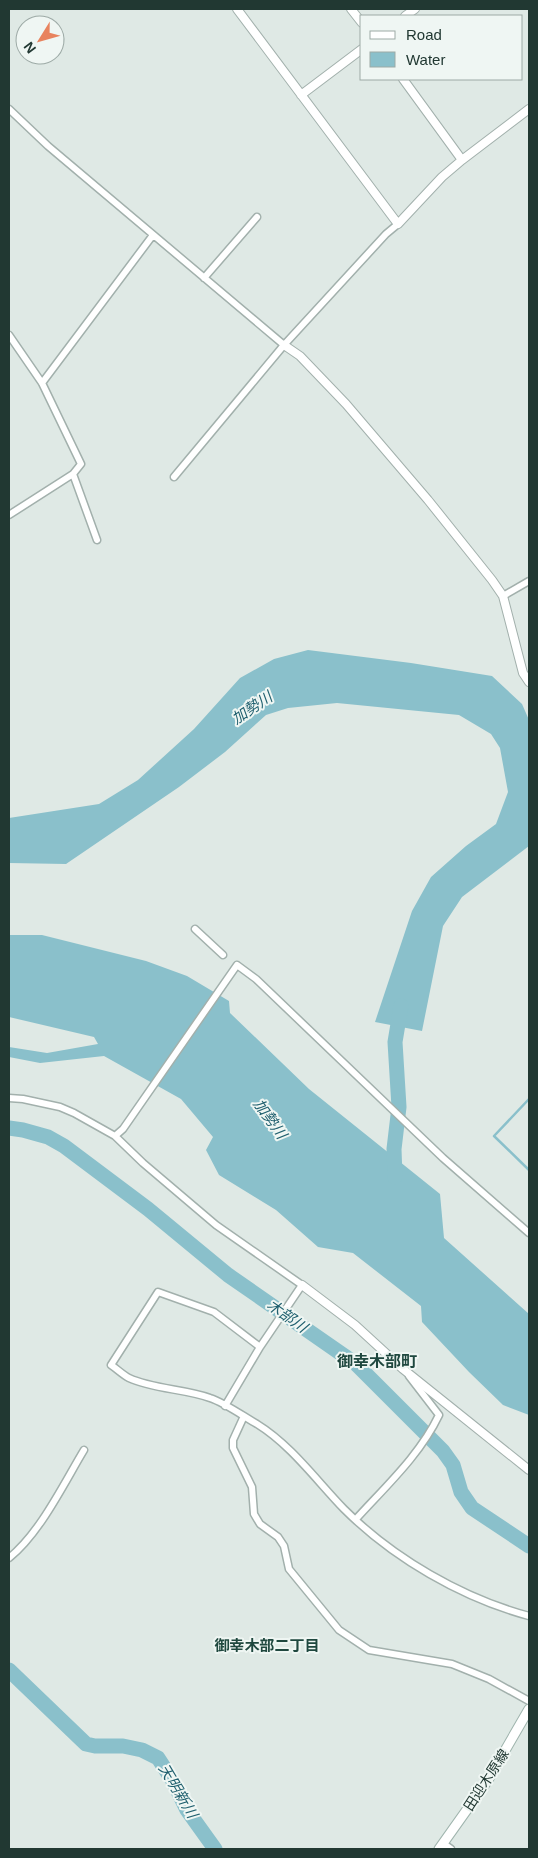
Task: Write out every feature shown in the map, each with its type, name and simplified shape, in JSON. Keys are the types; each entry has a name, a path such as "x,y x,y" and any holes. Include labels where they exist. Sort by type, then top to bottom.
{"main road":[{"name":"田迎木原線","path":"445,1848 529,1711"}],"street":[{"path":"237,9 398,224"},
{"path":"351,9 360,20"},
{"path":"301,95 360,51"},
{"path":"404,80 462,160"},
{"path":"9,109 48,146 284,345 300,356 346,404 428,500 503,596 522,673 529,682"},
{"path":"174,477 284,345 386,234 398,224 442,177 529,109"},
{"path":"204,278 257,217"},
{"path":"42,383 153,235"},
{"path":"9,335 42,383 81,464 73,474 9,515"},
{"path":"73,474 97,540"},
{"path":"503,596 529,581"},
{"path":"195,929 223,955"},
{"path":"115,1136 123,1129 237,965 256,979 467,1181 529,1233"},
{"path":"9,1098 23,1099 74,1112 115,1136 143,1163 216,1225 302,1285 355,1326 403,1369 529,1470"},
{"path":"225,1406 268,1334 302,1285"},
{"path":"260,1347 214,1312 158,1292 111,1365 129,1378 211,1398 244,1416 260,1426 288,1449 356,1520 397,1554 473,1597 529,1616"},
{"path":"356,1520 417,1450 439,1416 403,1369"},
{"path":"244,1416 233,1440 233,1448 252,1487 254,1514 260,1524 278,1537 284,1546 290,1569 339,1630 369,1650 452,1664 489,1679 529,1701"},
{"path":"9,1558 19,1550 43,1517 84,1450"}],"water":[{"path":"308,650 411,663 492,676 522,704 529,720 529,846 462,897 443,926 422,1031 375,1022 412,911 431,877 466,846 496,824 508,792 500,748 491,734 459,715 337,703 288,708 266,715 225,752 179,787 66,864 9,863 9,818 99,804 138,780 194,729 240,678 274,659"},
{"path":"9,935 42,935 146,961 187,976 229,1001 230,1013 309,1089 440,1194 444,1238 529,1314 529,1415 503,1405 422,1322 421,1306 353,1253 318,1247 276,1210 219,1175 206,1150 213,1137 181,1099 104,1056 40,1063 9,1057 9,1047 47,1053 98,1044 94,1037 9,1017"}],"waterway":[{"name":"加勢川","path":"395,1177 394,1149 399,1107 395,1042 401,1006"},
{"path":"529,1099 494,1136 529,1170"},
{"name":"木部川","path":"9,1128 48,1137 64,1146 148,1209 228,1275 356,1364 443,1451 453,1465 461,1492 472,1508 529,1546"},
{"name":"天明新川","path":"9,1670 86,1744 95,1746 123,1746 142,1750 158,1758 173,1781 187,1810 215,1849"}],"district":[{"name":"御幸木部町","path":"377,1361"},
{"name":"御幸木部二丁目","path":"267,1646"}]}
